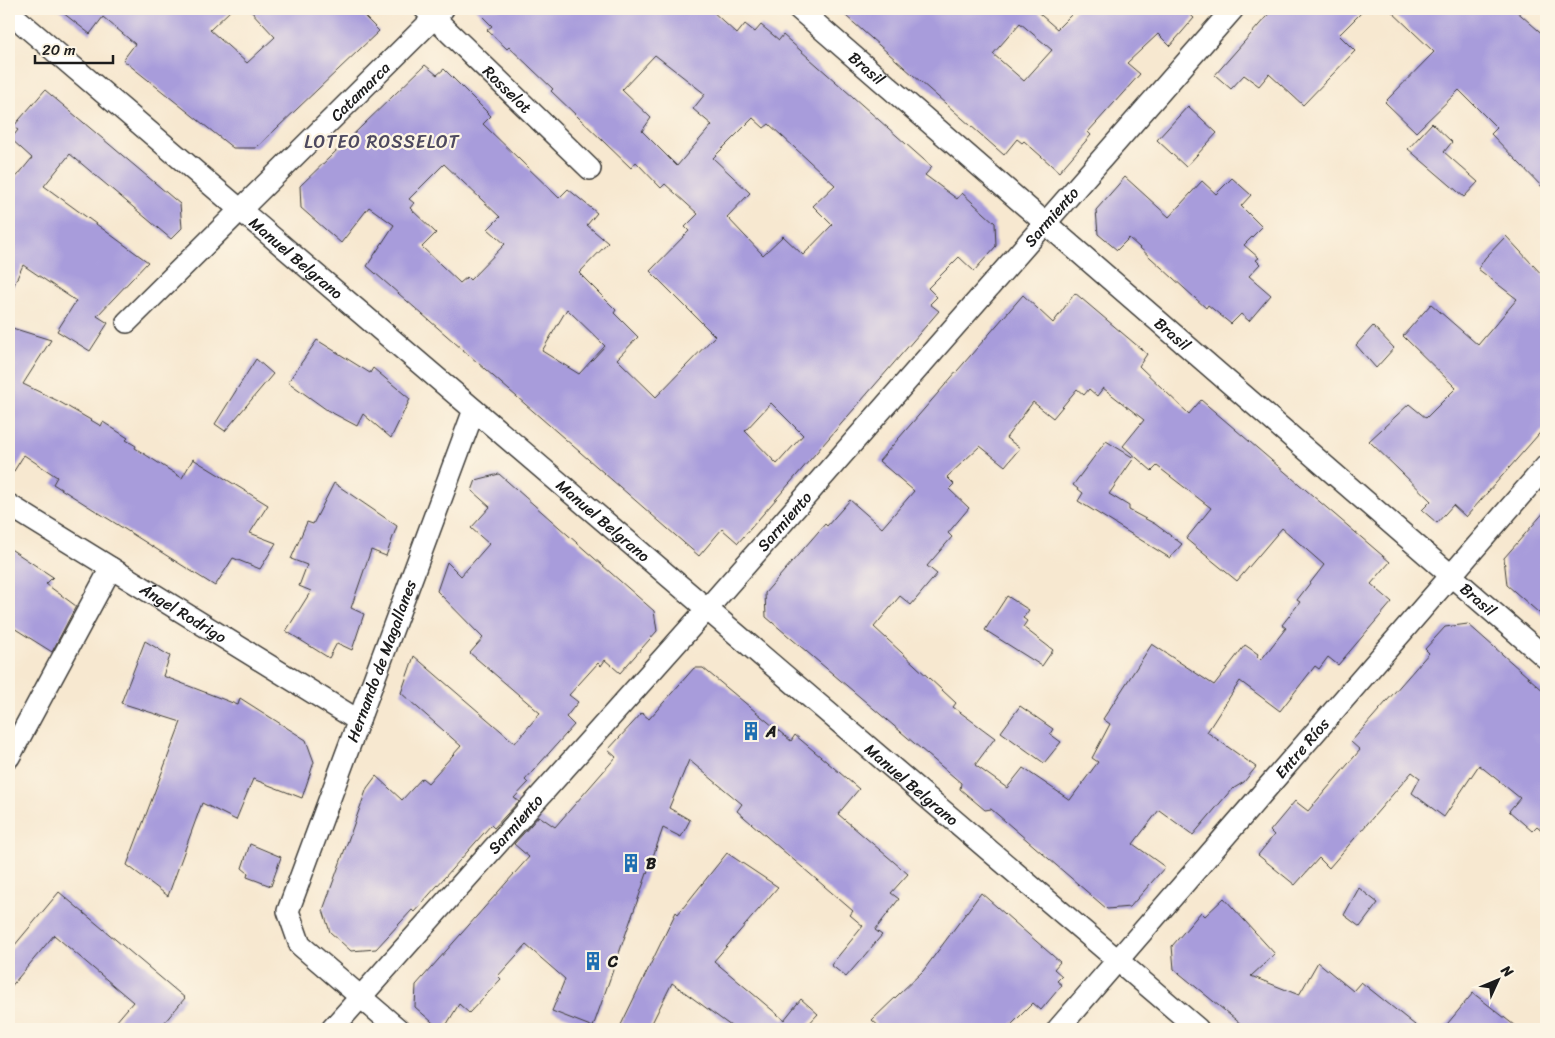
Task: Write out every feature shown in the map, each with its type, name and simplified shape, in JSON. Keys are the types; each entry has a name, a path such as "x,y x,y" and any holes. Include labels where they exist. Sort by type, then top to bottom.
{"street":[{"name":"Brasil","path":"799,9 1546,658"},
{"name":"Sarmiento","path":"332,1029 707,609 1232,9"},
{"name":"Manuel Belgrano","path":"9,12 1198,1029"},
{"name":"Rosselot","path":"434,12 590,169"},
{"name":"Catamarca","path":"127,322 434,12"},
{"name":"Hernando de Magallanes","path":"360,997 300,945 288,911 474,410"},
{"name":"Entre Ríos","path":"1058,1029 1546,466"},
{"name":"Ángel Rodrigo","path":"9,504 359,721"},
{"path":"9,757 111,568"},
{"path":"360,997 398,1029"}],"building":[{"path":"58,9 232,9 210,30 247,63 275,37 249,9 357,9 379,31 256,148 233,148 123,60 135,44 103,17 90,34"},
{"path":"475,9 710,9 737,34 745,24 755,32 761,25 779,40 783,35 932,167 925,175 957,199 962,193 995,223 996,246 974,271 959,257 928,288 937,297 930,304 939,311 738,543 722,529 699,556 367,266 394,225 369,207 341,243 301,208 300,186 425,65 437,75 444,69 491,116 483,124 559,198 568,189 597,213 587,225 608,243 579,273 616,310 614,313 638,337 617,359 656,397 715,336 650,271 689,231 685,227 698,214 665,184 661,188 636,162 631,168 551,91 553,89 509,47 507,49 487,30 492,26","holes":["655,55 705,94 693,109 712,125 677,166 642,131 651,118 622,90","753,118 764,128 769,124 835,185 813,206 832,225 803,255 783,236 763,255 727,217 750,193 713,158","444,164 500,217 488,229 505,244 470,280 467,277 460,283 422,247 436,233 410,208 414,203 409,199","567,309 605,346 579,374 542,351","771,403 803,435 777,464 745,431"]},
{"path":"838,9 1034,9 1057,29 1077,9 1184,9 1194,18 1170,46 1158,34 1127,63 1140,74 1088,132 1091,135 1059,172 1024,141 1022,143 1017,139 1004,155","holes":["1020,23 1052,50 1024,81 993,54"]},
{"path":"1273,9 1365,9 1339,35 1355,51 1303,105 1269,74 1259,86 1244,75 1231,89 1215,75"},
{"path":"1389,9 1514,9 1546,37 1546,191 1491,134 1497,128 1459,90 1416,132 1385,102 1434,52"},
{"path":"45,90 180,204 182,228 171,239 70,154 44,186 148,262 97,316 108,323 90,351 57,331 76,301 23,265 9,296 9,186 32,158 11,139 18,130 13,127"},
{"path":"1188,106 1217,133 1186,167 1157,140"},
{"path":"1432,123 1452,142 1444,152 1478,182 1464,197 1408,149"},
{"path":"1125,177 1169,217 1202,181 1216,194 1232,178 1251,195 1241,206 1262,227 1244,245 1259,258 1256,260 1260,264 1249,276 1271,295 1249,321 1241,314 1231,324 1208,305 1206,308 1129,238 1117,250 1098,234 1096,210"},
{"path":"1506,236 1546,279 1546,426 1466,517 1453,505 1437,523 1422,510 1431,501 1369,441 1409,404 1426,418 1456,388 1403,336 1431,304 1478,345 1517,299 1478,269 1485,258"},
{"path":"1075,293 1147,354 1139,366 1189,414 1201,400 1390,562 1371,584 1392,602 1338,665 1328,657 1319,669 1315,666 1280,711 1240,681 1207,732 1256,767 1244,782 1231,790 1193,835 1159,810 1133,844 1165,867 1130,907 1107,909 991,809 985,810 960,789 961,783 766,617 765,593 825,524 827,526 850,500 882,528 914,491 879,461 1023,295 1053,323","holes":["1103,388 1144,420 1123,446 1152,471 1157,466 1211,508 1186,539 1237,581 1282,528 1324,565 1297,600 1300,602 1282,625 1286,628 1261,660 1257,656 1258,654 1245,645 1214,685 1152,644 1103,719 1110,724 1092,758 1098,762 1070,800 1023,768 1007,788 975,765 995,738 953,707 956,703 874,627 900,596 911,605 937,574 927,566 952,537 948,533 969,508 949,489 954,484 947,477 980,446 1005,466 1020,448 1006,438 1033,402 1053,418 1077,389 1084,395 1089,389 1097,396"]},
{"path":"1373,326 1394,348 1376,368 1356,345"},
{"path":"9,327 51,340 23,384 58,401 101,426 103,422 128,438 126,440 136,446 135,448 182,478 193,459 268,505 250,533 276,543 260,569 233,558 215,586 53,484 57,477 24,455 9,479"},
{"path":"317,340 370,373 373,368 410,399 391,438 363,414 357,426 327,410 288,382"},
{"path":"256,359 273,374 225,431 215,424"},
{"path":"1106,441 1134,458 1109,494 1129,506 1129,510 1155,524 1182,544 1170,558 1078,501 1083,493 1073,485"},
{"path":"499,474 654,611 657,631 620,673 605,660 601,666 598,663 569,695 578,702 566,717 574,725 525,780 528,783 514,798 519,801 494,828 491,825 414,912 412,910 376,949 351,951 330,932 323,910 367,788 376,776 402,800 422,778 428,783 461,746 401,693 414,656 515,743 540,713 470,653 483,638 437,591 447,562 461,576 489,544 471,528 490,507 472,491 476,480"},
{"path":"334,483 397,526 386,556 371,550 351,608 364,614 352,650 337,643 329,658 286,631 311,591 299,586 307,565 291,559 307,522 313,524"},
{"path":"1546,510 1546,619 1507,585 1504,558"},
{"path":"9,548 53,577 46,584 76,606 52,652 9,625"},
{"path":"1007,596 1029,610 1023,618 1027,621 1023,627 1053,650 1042,666 985,630"},
{"path":"1468,624 1546,693 1546,834 1537,826 1532,831 1509,811 1520,798 1479,765 1444,817 1412,793 1420,778 1412,772 1329,868 1319,858 1295,885 1258,855 1274,835 1270,831 1295,801 1308,811 1360,750 1351,742 1429,653 1425,649 1445,627"},
{"path":"145,641 170,656 163,676 238,705 240,698 306,740 314,762 302,798 253,779 236,820 202,803 168,896 127,865 181,722 121,703"},
{"path":"694,668 703,668 791,741 795,735 859,789 838,814 908,874 891,893 899,899 875,930 882,935 846,977 831,965 863,926 850,915 853,911 737,811 742,804 689,760 669,808 690,820 681,837 663,828 593,1027 552,1011 565,979 526,945 498,976 501,979 469,1013 459,1004 444,1029 440,1029 415,1007 416,985 529,857 514,844 539,816 555,827 616,757 608,750 642,713 649,719"},
{"path":"1020,706 1053,729 1050,734 1061,742 1044,763 1001,732"},
{"path":"250,844 281,857 271,886 247,877 248,873 242,868"},
{"path":"727,853 778,887 714,961 784,1020 801,999 818,1014 804,1029 735,1029 672,983 649,1029 619,1029 676,912 678,914"},
{"path":"1359,888 1378,903 1360,927 1344,915"},
{"path":"59,892 185,998 159,1029 110,1029 133,1002 54,935 9,989 9,952"},
{"path":"981,893 1060,962 1054,969 1062,976 1057,981 1062,985 1041,1010 1033,1003 1007,1029 882,1029 872,1020 923,971"},
{"path":"1224,898 1275,954 1251,976 1299,995 1318,962 1353,991 1361,982 1420,1029 1247,1029 1174,969 1172,946 1201,912 1205,916"},
{"path":"1473,993 1519,1029 1443,1029"}],"place":[{"name":"A","path":"751,731"},
{"name":"B","path":"631,863"},
{"name":"C","path":"593,961"}],"district":[{"name":"LOTEO ROSSELOT","path":"382,142"}]}
